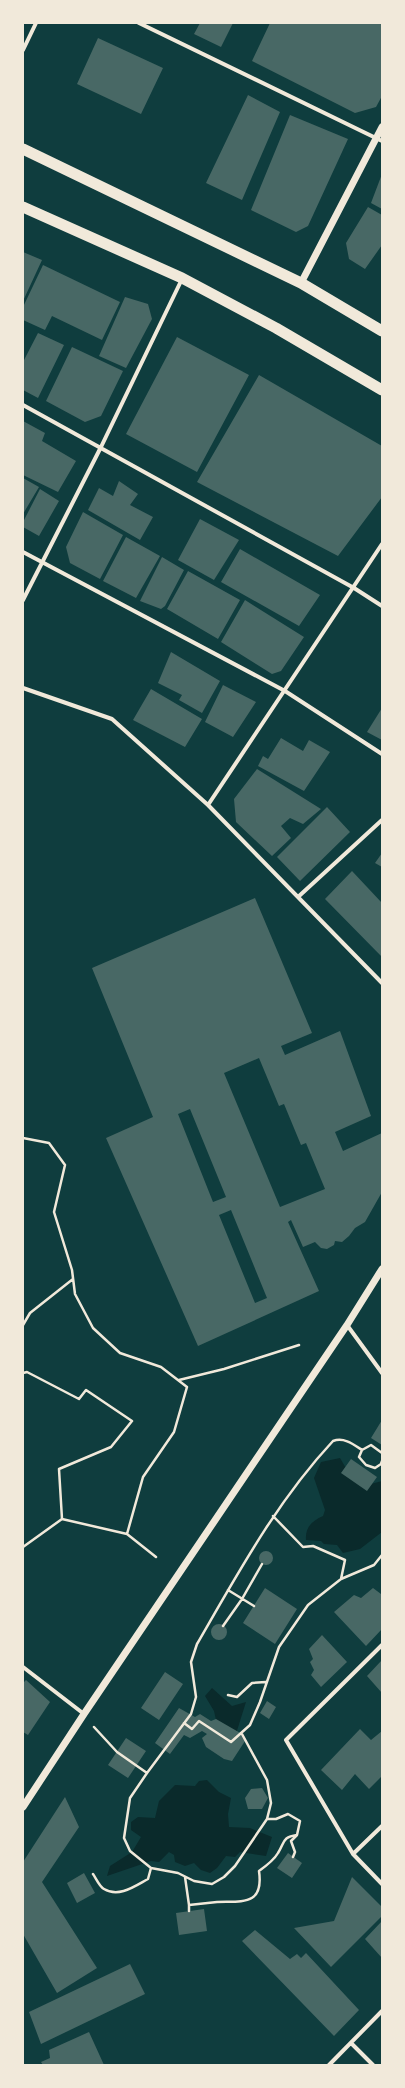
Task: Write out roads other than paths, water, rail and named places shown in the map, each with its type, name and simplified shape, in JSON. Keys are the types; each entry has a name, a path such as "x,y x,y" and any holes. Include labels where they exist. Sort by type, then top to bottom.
{"highway":[{"path":"23,148 301,283 382,331"},
{"path":"23,207 182,278 276,328 382,390"}],"street":[{"path":"23,50 36,23"},
{"path":"139,23 379,139"},
{"path":"301,283 379,139 382,127"},
{"path":"23,600 101,447 182,278"},
{"path":"23,405 354,588 382,606"},
{"path":"208,805 382,544"},
{"path":"23,552 285,691 382,754"},
{"path":"23,688 112,720 208,805 382,983"},
{"path":"298,897 382,820"},
{"path":"23,1807 84,1714 348,1325 382,1269"},
{"path":"348,1325 382,1373"},
{"path":"382,1645 286,1740 353,1854 382,1884"},
{"path":"23,1667 84,1714"},
{"path":"353,1854 382,1826"},
{"path":"329,2065 382,2011"},
{"path":"351,2043 373,2065"}],"water":[{"path":"340,1458 347,1470 367,1485 382,1481 382,1532 360,1549 343,1553 337,1545 324,1544 321,1541 306,1540 308,1528 313,1522 323,1516 325,1510 314,1478 321,1462"},
{"path":"212,1688 232,1706 246,1702 235,1737 218,1729 214,1711 205,1696"},
{"path":"207,1780 219,1792 231,1798 228,1814 229,1827 250,1828 272,1837 266,1856 240,1852 235,1857 226,1856 217,1868 210,1873 201,1870 194,1863 185,1866 175,1862 174,1855 169,1852 159,1862 151,1861 107,1876 110,1866 132,1852 141,1837 131,1830 131,1822 138,1817 155,1818 159,1801 175,1785 195,1786 199,1781"}]}
